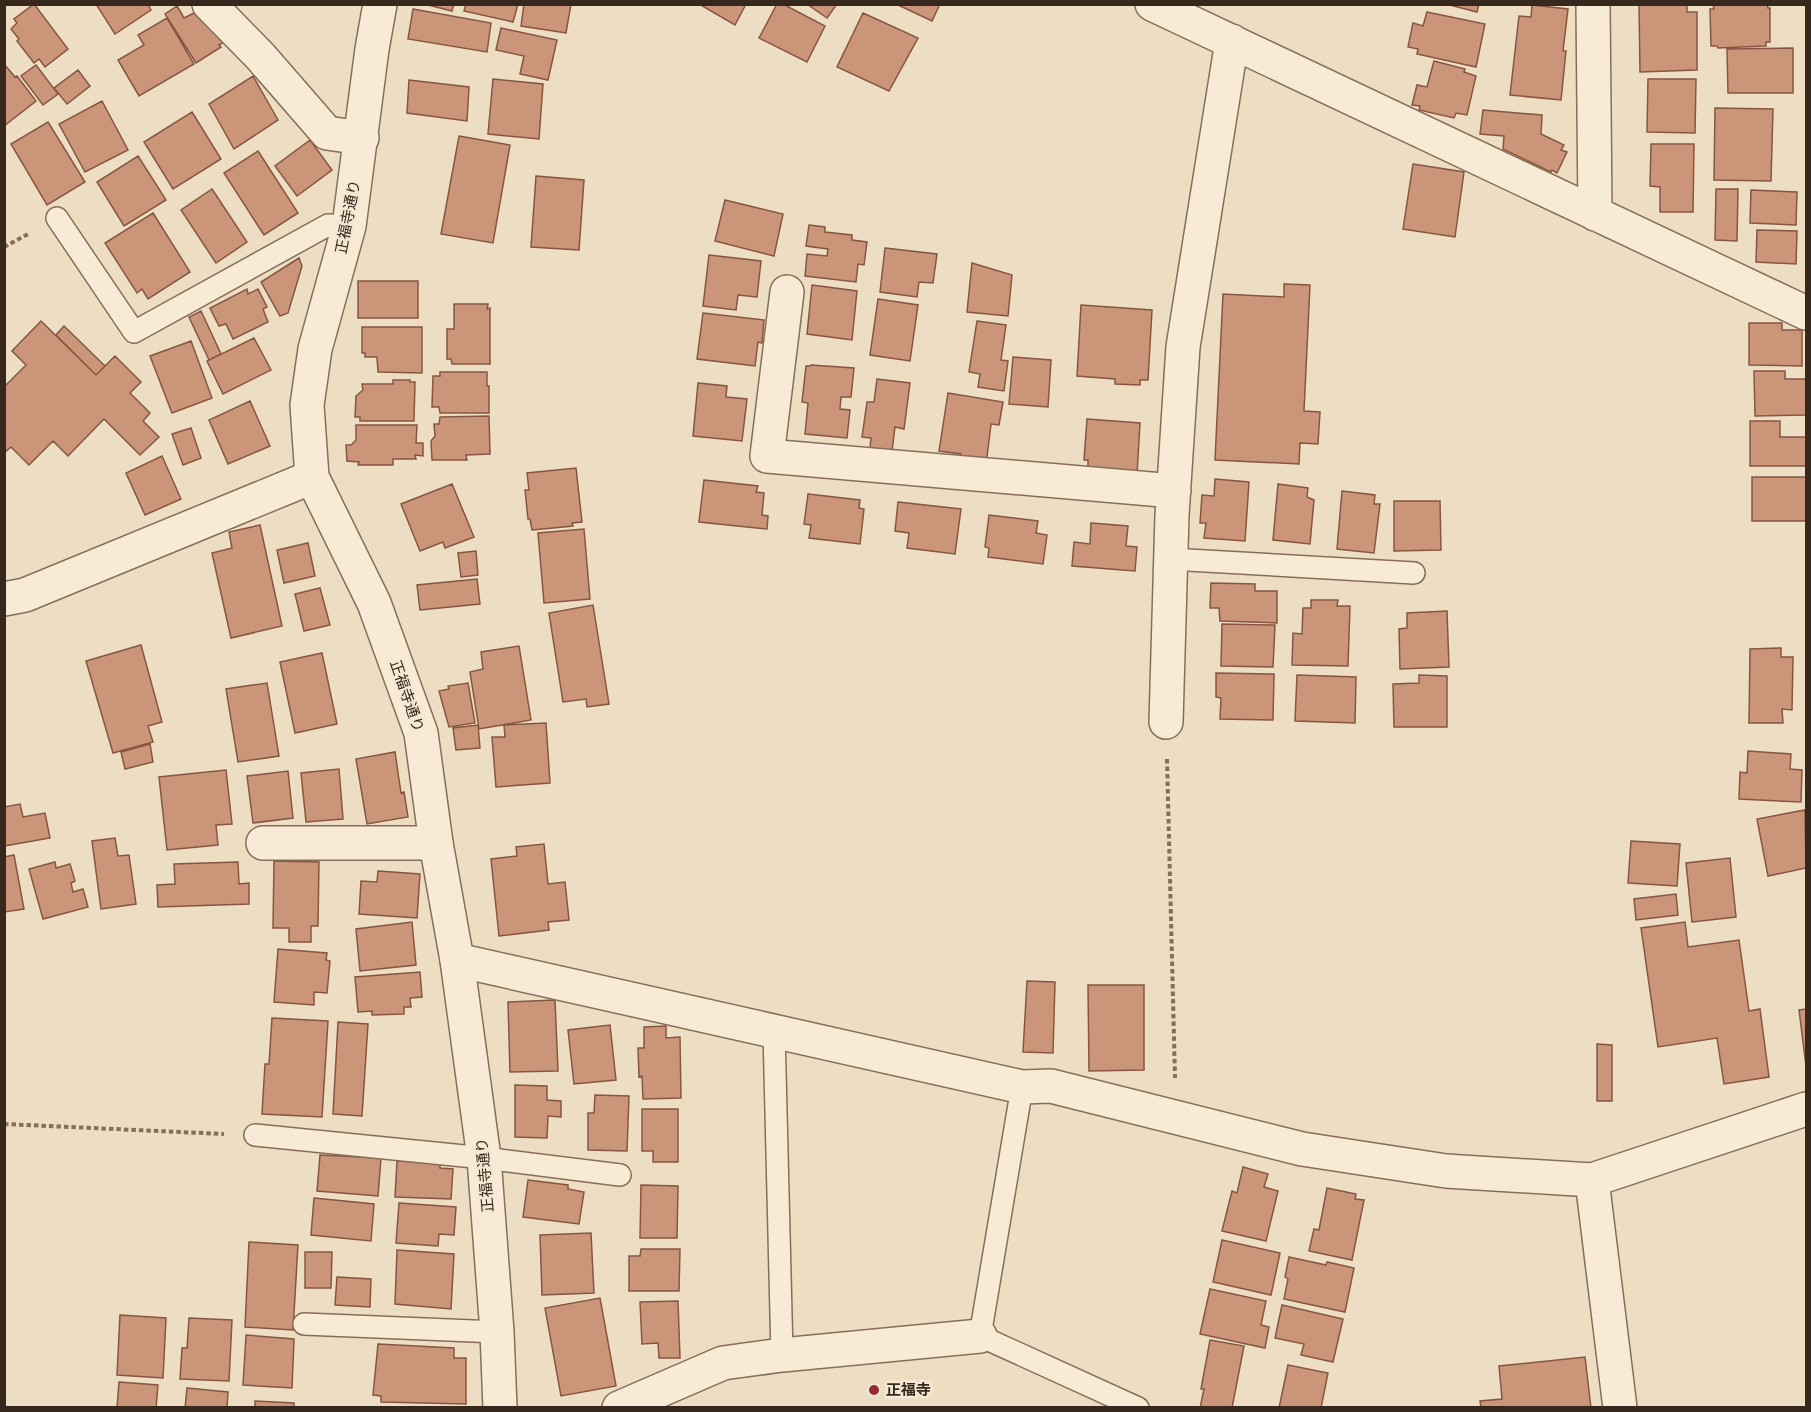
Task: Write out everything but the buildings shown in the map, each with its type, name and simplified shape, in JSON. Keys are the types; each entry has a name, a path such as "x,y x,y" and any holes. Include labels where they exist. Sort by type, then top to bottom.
{"street":[{"path":"209,4 261,57 327,133 362,138"},
{"name":"正福寺通り","path":"380,4 372,49 350,226 315,349 310,382 307,405 312,477 374,603 421,733 436,843 457,960 484,1158 497,1332 500,1407"},
{"path":"1152,4 1806,313"},
{"path":"1593,4 1595,214"},
{"path":"1166,722 1170,559 1183,347 1232,41"},
{"path":"786,292 766,456 1174,491"},
{"path":"4,599 24,595 312,477"},
{"path":"263,843 436,843"},
{"path":"457,960 1022,1087 1051,1086 1302,1149 1446,1171 1592,1180 1806,1109"},
{"path":"1592,1180 1620,1407"},
{"path":"619,1407 723,1363 980,1336"}],"lane":[{"path":"57,218 134,332 328,225 350,226"},
{"path":"1170,559 1414,573"},
{"path":"774,1031 782,1355"},
{"path":"1022,1087 980,1336 1137,1407"},
{"path":"255,1135 621,1174"},
{"path":"304,1324 497,1332"}],"path":[{"path":"1166,722 1176,1118"},
{"path":"4,1124 255,1135"}],"place":[{"name":"正福寺","path":"874,1390"}]}
